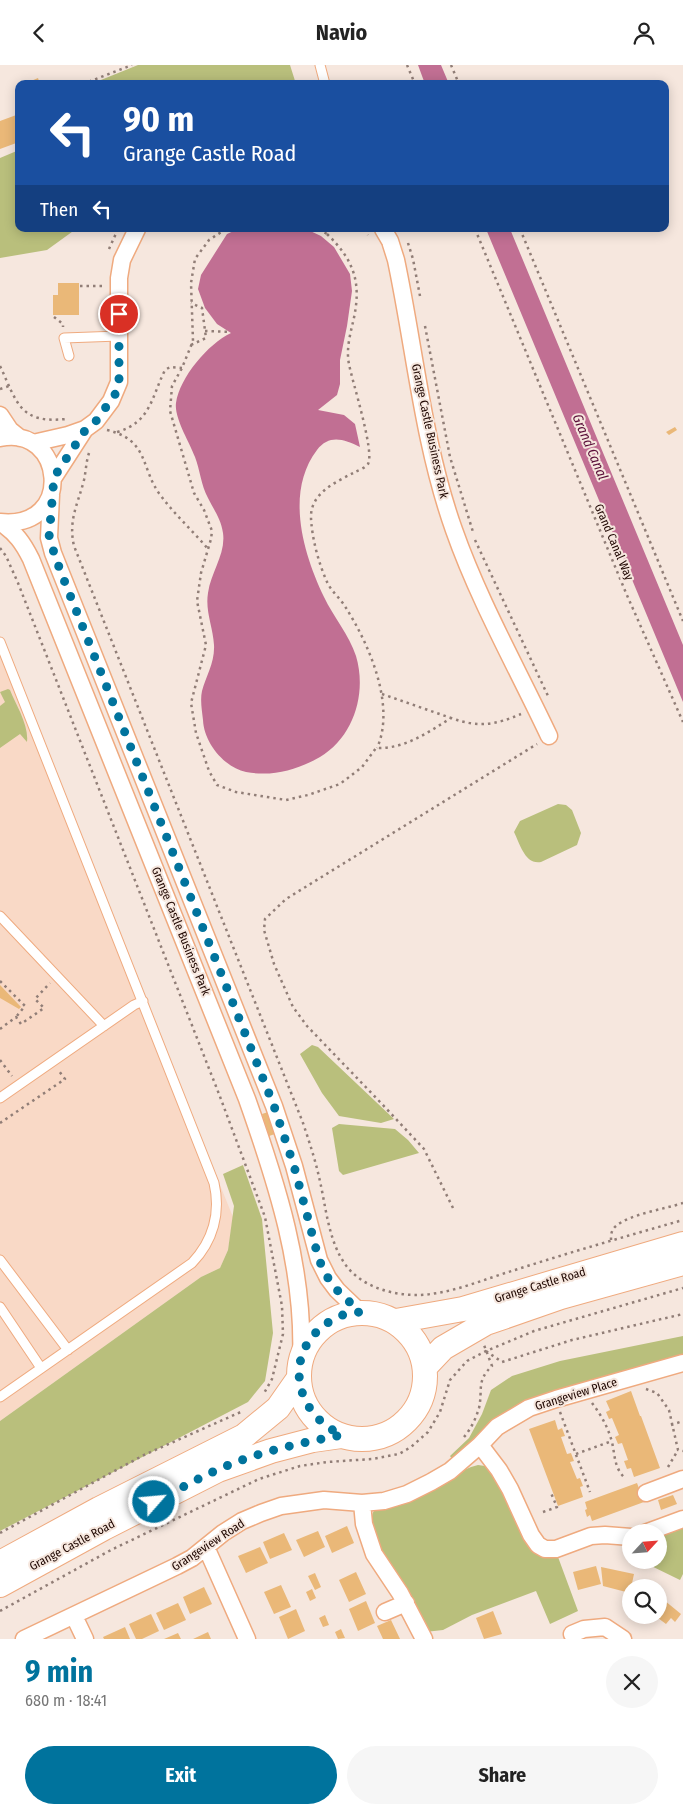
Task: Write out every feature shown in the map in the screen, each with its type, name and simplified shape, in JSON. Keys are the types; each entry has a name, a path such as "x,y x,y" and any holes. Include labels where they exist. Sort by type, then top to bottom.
{"main road":[{"name":"Grange Castle Road","path":"396,1321 463,1309 683,1244"},
{"name":"Grange Castle Road","path":"424,1367 443,1348 486,1323 561,1297 683,1263"},
{"name":"Grange Castle Road","path":"0,1563 99,1509 244,1436 278,1409 300,1369 309,1341 318,1329 345,1314 360,1312 380,1314 396,1321 419,1349 426,1384 420,1403 397,1429 374,1438 363,1439 342,1435 321,1423 308,1408 302,1394 300,1369"},
{"name":"Grange Castle Road","path":"0,1585 104,1528 218,1470 271,1451 342,1435"}],"street":[{"path":"54,477 86,429 96,421 116,393 119,381 119,278 122,260 136,232"},
{"name":"Grange Castle Business Park","path":"385,232 390,241 396,260 430,439 454,530 481,594 549,736"},
{"path":"0,415 10,430 44,452 51,464 54,477"},
{"path":"0,438 27,440 68,435 86,429"},
{"name":"Grange Castle Business Park","path":"54,477 51,495 49,538 53,553 274,1106 294,1166 319,1260 328,1278 337,1290 360,1312"},
{"path":"0,523 16,523 29,519 40,511 51,495"},
{"name":"Grange Castle Business Park","path":"0,523 13,531 22,541 31,559 247,1099 276,1184 290,1239 300,1304 302,1337 300,1369"},
{"name":"Grangeview Place","path":"456,1465 480,1445 497,1427 529,1408 683,1363"},
{"path":"480,1445 499,1470 531,1535 538,1545 545,1549 556,1549 591,1536 622,1536"},
{"name":"Grangeview Road","path":"24,1639 177,1567 242,1521 281,1506 324,1500 362,1503 384,1501 407,1494 431,1482 456,1465"},
{"path":"646,1493 683,1479"},
{"path":"362,1503 364,1524 374,1554 406,1603 424,1639"},
{"path":"668,1525 683,1519"},
{"path":"206,1547 247,1639"},
{"path":"385,1612 406,1603"},
{"path":"74,1616 85,1639"},
{"path":"572,1634 584,1629 605,1627 623,1639"}],"lane":[{"path":"320,65 324,80"},
{"path":"69,356 64,338 119,336"},
{"path":"0,642 143,1001 214,1183 216,1195 216,1215 207,1244 192,1263 0,1397"},
{"path":"0,916 104,1026"},
{"path":"0,1098 134,1005 143,1001"},
{"path":"0,1260 68,1350"},
{"path":"0,1307 41,1368"}],"path":[{"path":"93,80 132,65"},
{"path":"407,65 413,80"},
{"path":"452,65 458,80"},
{"path":"221,232 209,240 195,259 190,283 193,341 172,386 170,411 194,493 210,524 211,539 201,573 197,601 206,645 191,703 196,733 209,771 217,785 236,792 286,800 340,784 362,767 376,748 383,727 382,694 356,625 325,578 311,517 313,505 318,496 333,484 362,468 368,463 370,458 348,362 350,336 356,307 356,280 347,257 339,246 324,232"},
{"name":"Grand Canal Way","path":"476,232 626,593 683,722"},
{"path":"521,232 683,621"},
{"path":"406,237 413,259 421,302"},
{"path":"80,286 102,286"},
{"path":"191,303 202,308 206,338 191,345"},
{"path":"424,318 450,457 465,511 487,567 548,695"},
{"path":"205,331 231,332"},
{"path":"0,366 20,408 50,420 73,417"},
{"path":"117,433 135,425 148,411 165,370 170,367 182,368"},
{"path":"0,389 9,385"},
{"path":"102,434 107,430 117,433 129,439 142,453 152,482 162,497 208,550"},
{"path":"90,451 72,522 74,546 303,1123 316,1164 334,1243 346,1266 360,1279 378,1288 417,1295 458,1287 683,1220"},
{"path":"0,548 6,556 18,583 219,1094 265,1217 282,1306 283,1334 272,1379 261,1397"},
{"path":"382,694 471,724 501,723 522,714"},
{"path":"376,748 405,744 451,718"},
{"path":"453,1208 424,1149 307,1026 293,1007 274,964 264,930 265,919 286,899 549,736"},
{"path":"0,981 25,1006 16,1017 0,1029"},
{"path":"16,1017 21,1024 44,1008 35,999 50,983"},
{"path":"0,1060 14,1079"},
{"path":"0,1123 65,1079 52,1062"},
{"path":"611,1240 612,1231 617,1225 644,1213 683,1203"},
{"path":"461,1441 470,1429 476,1416 480,1401 481,1381 492,1367 486,1351 502,1362 572,1340 683,1314"},
{"path":"642,1384 644,1389 657,1393 669,1410 678,1449 668,1467"},
{"path":"590,1400 603,1418 612,1441 617,1467 625,1478"},
{"path":"0,1533 144,1455 241,1412 249,1406"},
{"path":"559,1408 590,1492"},
{"path":"671,1425 683,1421"},
{"path":"576,1454 612,1441"},
{"path":"678,1449 683,1451"},
{"path":"542,1512 557,1507 551,1493"}],"shaded area":[{"path":"0,644 233,1217 228,1250 220,1268 201,1277 0,1421"}],"green space":[{"path":"138,65 290,65 295,80 101,80"},
{"path":"15,152 15,232 72,232 47,250 0,258 0,158"},
{"path":"8,689 24,722 27,742 20,734 0,748 0,706 5,702 0,692"},
{"path":"558,804 566,805 572,810 581,833 577,845 541,862 535,862 524,853 514,832 520,821"},
{"path":"312,1045 318,1047 394,1119 381,1123 339,1116 322,1093 300,1054"},
{"path":"339,1124 395,1129 419,1153 343,1175 339,1171 332,1128"},
{"path":"243,1165 262,1219 273,1333 265,1381 248,1402 0,1531 0,1421 201,1277 220,1268 228,1250 234,1206 223,1174"},
{"path":"683,1336 683,1357 560,1392 453,1460 450,1456 469,1438 482,1414 491,1390 512,1376 560,1361"},
{"path":"478,1465 485,1466 494,1475 548,1556 558,1557 578,1611 550,1624 536,1591 472,1615 443,1630 425,1632 401,1590 382,1551 372,1520 374,1511 384,1505 424,1494 464,1470"},
{"path":"683,1528 683,1574 680,1580 657,1569 668,1569 668,1534"}],"water":[{"path":"418,65 441,65 447,80 424,80"},
{"path":"231,232 312,232 321,236 334,247 350,274 352,291 340,360 340,384 337,395 318,410 344,415 355,424 360,447 337,439 322,445 307,467 302,484 300,503 304,542 316,580 356,656 360,685 358,699 355,713 349,726 342,738 332,748 303,766 266,774 246,772 230,765 211,745 204,729 201,694 212,663 214,651 207,600 222,548 223,533 219,519 202,483 195,457 177,416 176,409 176,403 183,383 196,362 213,345 231,333 217,324 205,308 198,289 201,275 227,234"},
{"name":"Grand Canal","path":"487,232 511,232 683,645 683,702"}],"building":[{"path":"15,115 15,143 0,149 0,121"},
{"path":"58,283 79,283 79,315 53,315 53,295 58,295"},
{"path":"675,427 677,430 669,435 666,432"},
{"path":"0,985 21,1007 19,1009 0,998"},
{"path":"268,1112 275,1134 269,1136 262,1114"},
{"path":"631,1391 660,1468 634,1477 631,1468 627,1469 624,1461 628,1460 622,1443 618,1444 615,1437 619,1435 612,1418 609,1419 606,1412 610,1410 606,1401"},
{"path":"555,1420 558,1430 562,1428 565,1436 561,1437 567,1454 571,1453 574,1461 570,1462 577,1479 580,1478 583,1486 580,1487 583,1497 558,1506 529,1429"},
{"path":"637,1483 644,1502 592,1521 590,1515 587,1517 585,1502"},
{"path":"673,1495 677,1504 661,1510 658,1500"},
{"path":"347,1526 354,1543 332,1553 325,1536"},
{"path":"318,1531 325,1547 304,1557 296,1540"},
{"path":"284,1533 292,1550 270,1559 263,1542"},
{"path":"260,1547 268,1563 246,1573 238,1556"},
{"path":"596,1566 601,1584 578,1590 573,1572"},
{"path":"601,1567 634,1574 633,1579 622,1579 622,1591 603,1586"},
{"path":"356,1572 366,1594 349,1602 339,1580"},
{"path":"315,1573 321,1587 315,1590 308,1576"},
{"path":"281,1585 291,1607 274,1614 264,1592"},
{"path":"204,1587 212,1604 190,1614 183,1597"},
{"path":"312,1589 316,1598 310,1601 306,1592"},
{"path":"366,1601 375,1623 358,1631 349,1609"},
{"path":"178,1603 186,1620 164,1630 156,1613"},
{"path":"667,1603 681,1614 675,1622 671,1618 667,1623"},
{"path":"296,1609 305,1631 288,1639 279,1617"},
{"path":"493,1611 502,1634 484,1639 476,1618"},
{"path":"151,1614 159,1631 142,1639 136,1639 129,1624"},
{"path":"325,1615 329,1625 323,1627 319,1618"},
{"path":"391,1620 400,1639 383,1639 377,1626"},
{"path":"125,1627 130,1639 104,1639 103,1637"},
{"path":"341,1629 345,1638 338,1639 335,1632"},
{"path":"208,1632 211,1639 193,1639"},
{"path":"178,1633 181,1639 164,1639"}],"route":[{"path":"119,314 119,381 116,393 96,421 86,429 68,453 54,477 51,495 49,538 53,553 283,1130 319,1260 328,1278 337,1290 360,1312 345,1314 318,1329 309,1341 300,1361 299,1377 302,1394 308,1408 321,1423 330,1430 342,1435 313,1440 242,1460 154,1502"}]}
